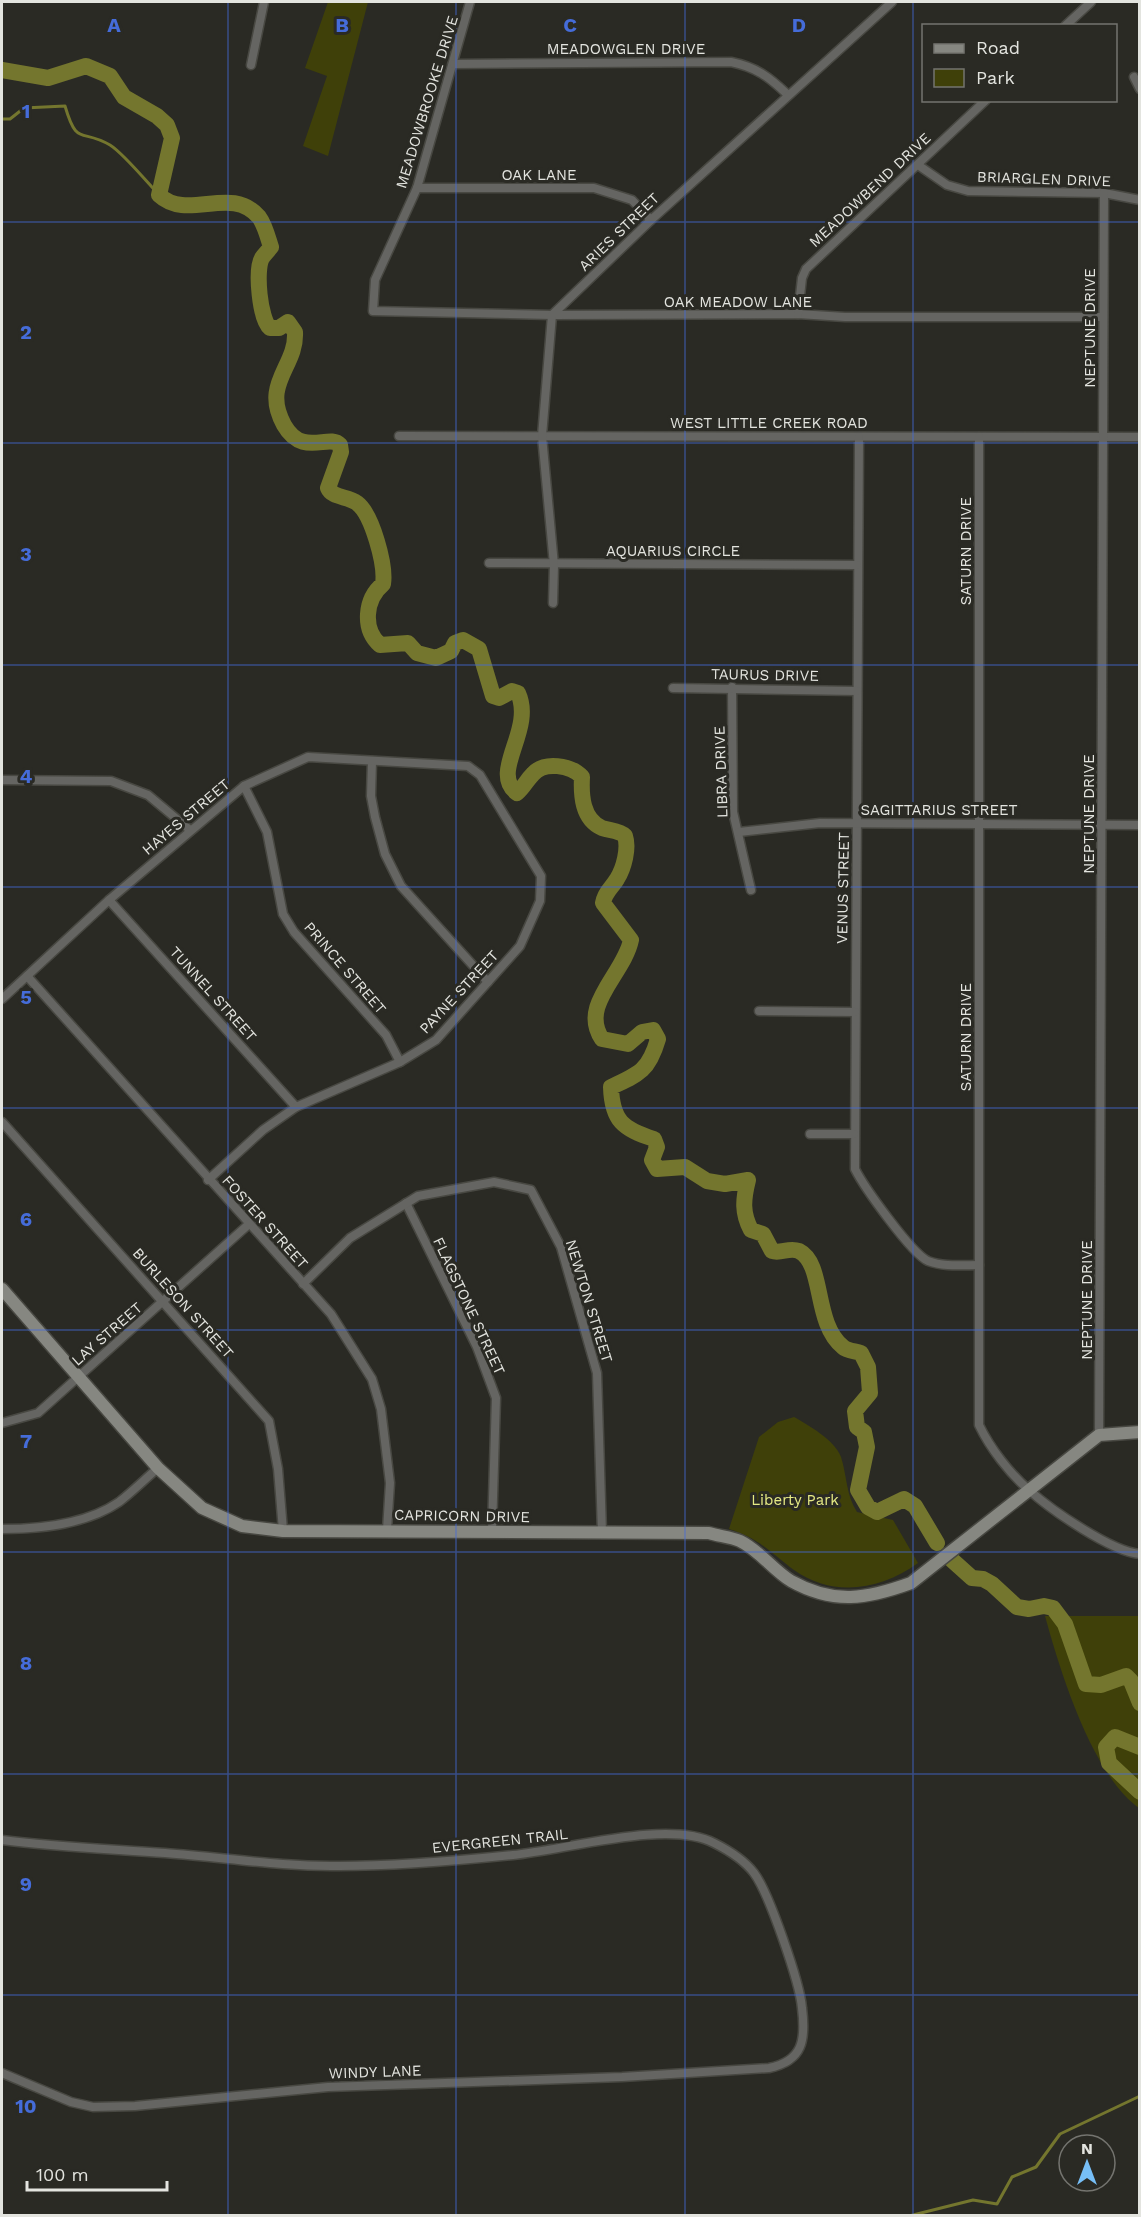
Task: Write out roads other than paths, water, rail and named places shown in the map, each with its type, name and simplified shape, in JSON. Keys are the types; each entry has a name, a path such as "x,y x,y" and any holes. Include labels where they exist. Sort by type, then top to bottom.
{"street":[{"path":"251,65 264,2"},
{"name":"MEADOWBROOKE DRIVE","path":"373,311 375,280 417,188 470,2"},
{"name":"ARIES STREET","path":"552,315 651,220 892,2"},
{"path":"1067,24 1090,2"},
{"name":"MEADOWGLEN DRIVE","path":"454,64 731,62 748,65 766,74 788,94"},
{"path":"1134,77 1140,89"},
{"name":"MEADOWBEND DRIVE","path":"798,314 802,278 806,269 984,102"},
{"name":"BRIARGLEN DRIVE","path":"918,165 947,185 968,191 1104,193 1140,200"},
{"name":"OAK LANE","path":"417,188 594,188 632,200 651,220"},
{"name":"NEPTUNE DRIVE","path":"1100,1435 1104,193"},
{"name":"OAK MEADOW LANE","path":"373,311 552,315 798,314 845,317 1103,317"},
{"path":"552,315 542,436 554,565 554,603"},
{"name":"WEST LITTLE CREEK ROAD","path":"399,436 1140,437"},
{"name":"VENUS STREET","path":"859,436 855,1169 863,1186 917,1253 926,1260 942,1264 979,1264"},
{"name":"SATURN DRIVE","path":"979,436 979,1425 987,1441 1029,1490 1107,1544 1140,1554"},
{"name":"AQUARIUS CIRCLE","path":"489,563 857,565"},
{"name":"TAURUS DRIVE","path":"673,688 732,687 857,691"},
{"name":"LIBRA DRIVE","path":"732,687 733,812 751,890"},
{"name":"HAYES STREET","path":"2,999 110,900 244,786 308,757 468,766"},
{"path":"372,761 371,796 375,817 385,854 401,886 488,982"},
{"name":"PAYNE STREET","path":"208,1180 263,1130 296,1107 400,1062 436,1040 520,946 540,901 541,876 480,775 468,766"},
{"path":"2,780 111,781 148,795 190,830"},
{"name":"PRINCE STREET","path":"244,786 267,832 283,914 294,932 386,1035 400,1062"},
{"name":"SAGITTARIUS STREET","path":"738,832 783,825 857,823 1140,825"},
{"name":"TUNNEL STREET","path":"110,900 296,1107"},
{"name":"FOSTER STREET","path":"27,976 208,1180 331,1314 372,1379 381,1409 390,1483 387,1530"},
{"path":"759,1011 855,1012"},
{"name":"BURLESON STREET","path":"2,1122 269,1421 278,1469 283,1531"},
{"path":"810,1134 854,1134"},
{"name":"NEWTON STREET","path":"406,1203 418,1196 494,1182 531,1190 561,1247 597,1373 602,1533"},
{"path":"303,1284 350,1238 406,1203"},
{"name":"FLAGSTONE STREET","path":"406,1203 477,1347 496,1398 492,1531"},
{"name":"LAY STREET","path":"2,1423 38,1413 249,1224"},
{"name":"CAPRICORN DRIVE","path":"2,1289 77,1379 158,1468 202,1508 242,1526 283,1531 709,1533 740,1541 791,1581 829,1597 854,1598 887,1592 911,1583 983,1524 1100,1435"},
{"path":"1100,1435 1140,1432"},
{"path":"2,1528 63,1524 94,1513 117,1503 158,1468"},
{"name":"EVERGREEN TRAIL","path":"2,1840 74,1849 336,1866 399,1865 531,1854 636,1836 687,1835 712,1842 735,1856 754,1872 774,1917 801,1995 803,2028 799,2052 795,2058 780,2066 757,2069"},
{"name":"WINDY LANE","path":"2,2073 71,2102 93,2107 135,2106 328,2087 757,2069"}],"waterway":[{"path":"2,70 48,78 86,66 110,76 124,97 157,116 167,125 172,138 159,195 170,202 183,205 236,203 248,208 261,220 271,247 262,258 259,273 261,306 266,323 270,328 279,328 288,322 295,332 291,355 278,386 276,398 278,410 284,425 291,435 299,440 307,443 329,441 340,445 341,452 328,488 333,494 353,501 363,509 373,528 380,553 383,584 372,598 368,614 368,623 374,638 380,645 408,643 417,653 436,658 451,651 455,643 463,640 479,649 493,696 499,698 512,691 518,693 522,707 521,721 509,762 508,774 510,784 517,793 538,770 550,766 565,767 582,777 584,806 590,819 602,828 625,836 624,864 617,879 605,895 603,903 631,940 627,953 599,1002 596,1026 602,1039 628,1044 642,1032 653,1030 658,1039 651,1058 642,1070 611,1087 617,1116 627,1127 654,1139 657,1147 652,1160 657,1169 685,1167 707,1181 725,1184 748,1180 744,1206 751,1230 763,1234 772,1251 795,1250 807,1258 813,1268 827,1324 834,1337 845,1348 861,1353 868,1367 870,1393 855,1411 857,1427 864,1432 867,1447 858,1490 868,1507 877,1512 904,1499 915,1506 937,1543"},
{"path":"2,119 10,119 24,108 65,106 69,119 77,132 110,145 159,195"},
{"path":"952,1560 972,1578 983,1579 992,1584 1017,1607 1053,1608 1065,1624 1086,1684 1101,1685 1126,1676 1131,1681 1140,1703"},
{"path":"1140,1747 1115,1737 1106,1747 1109,1763 1140,1792"},
{"path":"909,2216 973,2200 997,2204 1012,2177 1036,2167 1060,2134 1140,2096"}],"park label":[{"name":"Liberty Park","path":"795,1500"}]}
